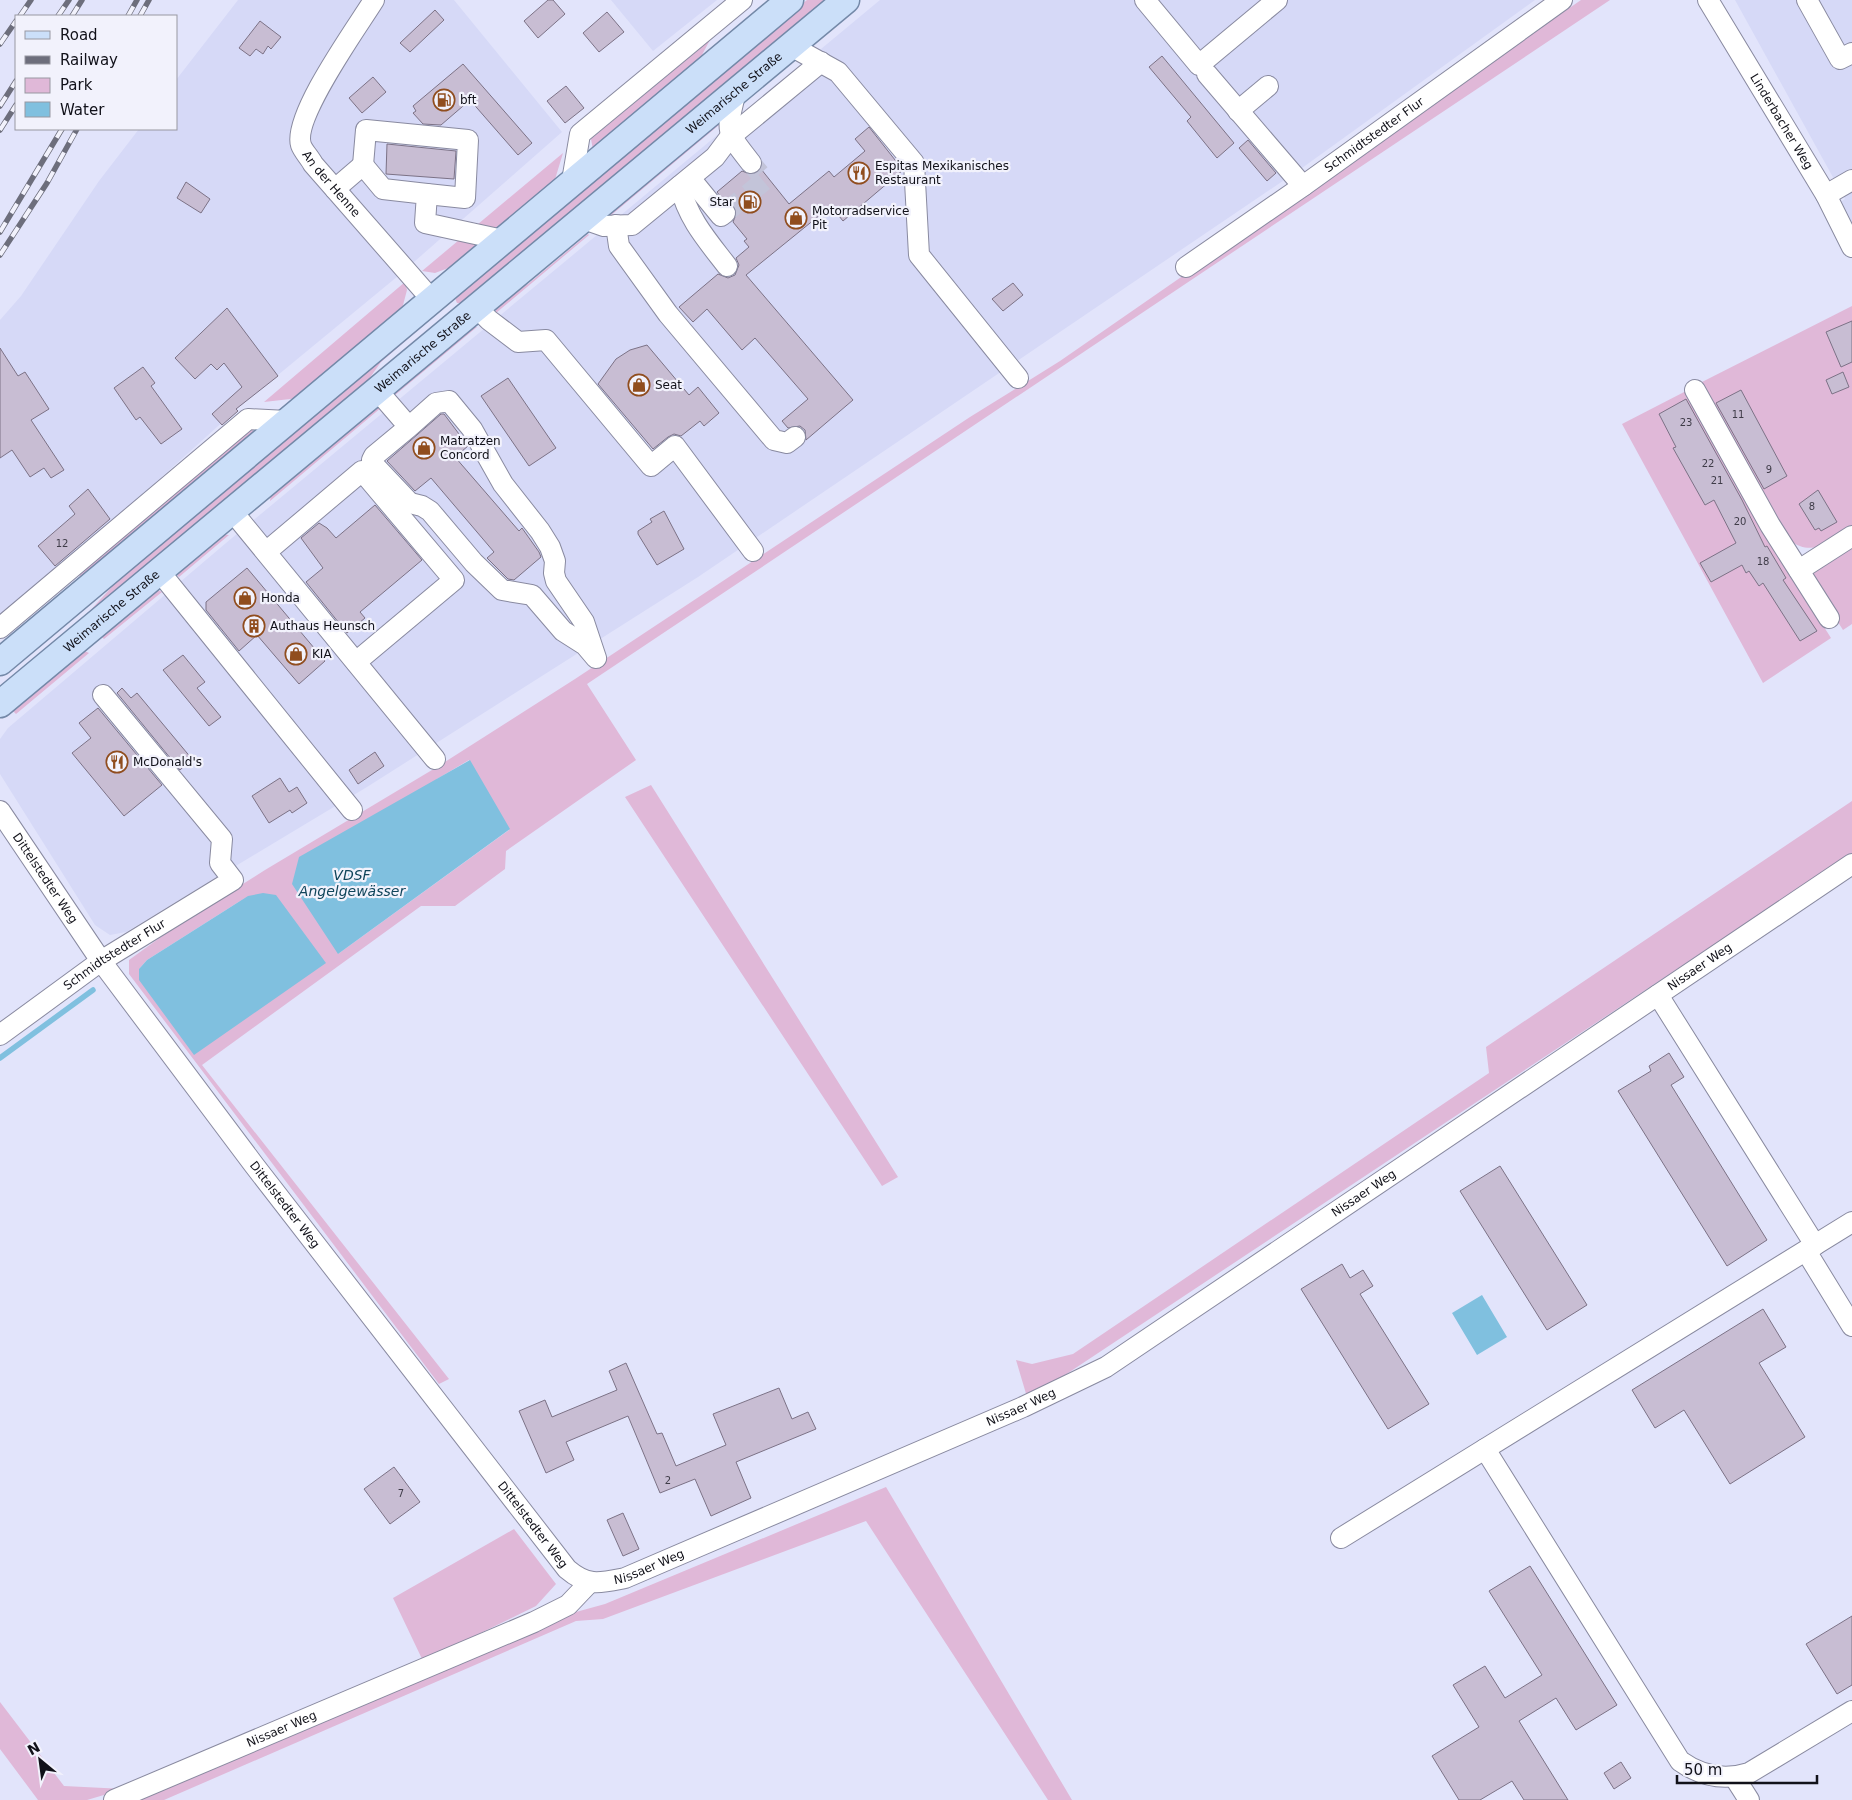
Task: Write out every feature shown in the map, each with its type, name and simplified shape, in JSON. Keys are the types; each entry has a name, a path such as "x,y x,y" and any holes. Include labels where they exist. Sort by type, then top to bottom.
{"main road":[{"path":"0,662 65,590 287,421 790,0"},
{"name":"Weimarische Straße","path":"0,704 846,0"},
{"path":"432,300 453,326"}],"street":[{"name":"An der Henne","path":"374,0 317,91 301,124 301,144 313,164 432,300"},
{"path":"572,181 580,134 742,0"},
{"path":"1145,0 1303,186"},
{"path":"1203,69 1276,0"},
{"name":"Linderbacher Weg","path":"1708,0 1826,195 1852,247"},
{"path":"1807,0 1840,59 1852,53"},
{"name":"Schmidtstedter Flur","path":"1186,267 1303,186 1549,4"},
{"path":"791,46 838,72 914,163 920,256 1018,378"},
{"path":"582,218 604,226 632,225 716,157 730,136 821,62"},
{"path":"1238,111 1268,86"},
{"path":"736,91 729,119 730,136 751,163"},
{"path":"335,190 363,165 366,130 468,140 466,198 383,189 363,165"},
{"path":"1826,195 1852,180"},
{"path":"685,182 721,216 725,213"},
{"path":"685,182 688,212 697,228 727,266"},
{"path":"427,194 425,223 451,227 503,240"},
{"path":"616,225 619,246 668,314 774,440 787,443 795,436"},
{"path":"476,306 489,320 518,342 546,340 651,466 675,446 754,551"},
{"path":"377,390 409,427"},
{"path":"1695,390 1770,525 1829,618"},
{"path":"449,401 472,429 503,484 545,539 555,560 554,573 556,581 584,622 596,658 585,645 562,631 532,595 502,590 474,563 430,511 410,503 374,466 372,460 374,456 436,403 449,401"},
{"path":"266,552 362,471 454,580 356,662"},
{"path":"232,511 435,759"},
{"path":"1799,570 1852,536"},
{"path":"159,571 352,810"},
{"path":"532,595 540,585 556,581"},
{"path":"0,628 65,590"},
{"name":"Schmidtstedter Flur","path":"0,1035 101,960 233,880 220,863 222,839 103,695"},
{"name":"Dittelstedter Weg","path":"0,810 101,960 260,1173 561,1561 578,1578 589,1583"},
{"name":"Nissaer Weg","path":"114,1800 534,1622 568,1605 589,1583 625,1578 1023,1407 1106,1367 1852,864"},
{"path":"1658,995 1810,1248 1852,1326"},
{"path":"1341,1538 1852,1222"},
{"path":"1485,1449 1680,1761 1694,1771 1717,1777 1735,1778 1762,1767 1852,1711"},
{"path":"1735,1778 1749,1800"}],"shaded area":[{"path":"238,0 454,0 562,132 398,276 238,408 0,623 0,320 21,296 99,181 138,130 178,130 178,77"},
{"path":"611,0 717,0 653,51"},
{"path":"880,0 1535,0 1302,168 698,577 367,787 126,932 110,935 95,925 0,774 0,739 8,728 226,543"},
{"path":"1735,0 1852,0 1852,229 1839,203 1845,199"}],"green space":[{"path":"807,0 825,0 463,303 457,303 455,298 457,292"},
{"path":"1581,0 1610,0 587,684 636,760 506,851 505,869 455,906 421,906 202,1065 449,1379 439,1384 129,974 129,960 176,926 265,870 437,767 575,679 970,417 1060,361","holes":["469,760 509,830 338,954 437,779","248,896 139,969 147,960"]},
{"path":"710,40 696,66 593,150 591,139"},
{"path":"722,112 719,125 609,217 600,213"},
{"path":"563,153 553,186 459,264 435,273 422,271"},
{"path":"588,234 496,313 495,302 502,296 528,284"},
{"path":"405,282 407,290 402,309 299,398 264,402"},
{"path":"1852,306 1852,530 1829,543 1814,548 1806,548 1789,540 1698,384"},
{"path":"423,321 425,324 381,362 364,386 0,690 0,687 89,612 127,570"},
{"path":"466,325 477,327 394,396 395,386"},
{"path":"1688,390 1766,535 1831,638 1763,683 1622,424"},
{"path":"370,406 382,407 270,501 272,489"},
{"path":"248,427 257,434 82,578 79,575"},
{"path":"218,534 229,535 179,577 176,574 177,570"},
{"path":"1852,543 1852,624 1843,630 1810,578 1813,567"},
{"path":"153,588 162,592 104,639 101,636"},
{"path":"80,649 89,653 16,714 10,708"},
{"path":"651,785 898,1177 882,1186 625,797"},
{"path":"1852,801 1852,853 1065,1375 1027,1397 1016,1360 1032,1364 1073,1354 1489,1073 1486,1047"},
{"path":"886,1487 1072,1800 1048,1800 866,1521 603,1619 576,1621 164,1800 138,1800 576,1612 605,1604"},
{"path":"514,1529 556,1584 536,1606 423,1661 393,1598"},
{"path":"0,1702 64,1786 124,1789 87,1800 38,1800 0,1749"}],"water":[{"name":"VDSF Angelgewässer","path":"470,760 510,829 338,954 292,884 299,857"},
{"name":"VDSF Angelgewässer","path":"263,893 276,895 326,963 194,1055 139,980 139,969 147,960 248,896"},
{"path":"1482,1295 1507,1337 1477,1355 1452,1313"}],"building":[{"path":"548,0 553,0 565,14 538,38 524,21"},
{"path":"435,10 444,20 410,52 400,43"},
{"path":"607,12 624,32 599,52 583,33"},
{"path":"260,21 281,37 271,49 268,46 263,54 256,49 250,56 239,48"},
{"path":"1162,56 1234,143 1217,158 1187,121 1191,117 1149,67"},
{"path":"463,64 532,143 518,155 470,100 441,125 423,124 413,113 416,111 413,106"},
{"path":"373,77 386,92 362,113 349,98"},
{"path":"566,86 584,108 565,123 547,101"},
{"path":"869,127 903,170 843,221 831,206 746,275 853,400 806,440 805,430 800,426 788,428 782,421 808,399 755,338 742,350 707,309 693,322 679,307 718,274 728,278 735,275 739,265 736,258 749,247 744,241 747,239 733,222 737,212 735,206 724,201 717,192 742,171 752,175 761,169 789,204 829,171 834,177 865,151 855,139"},
{"path":"1248,140 1276,173 1267,181 1239,148"},
{"path":"387,144 456,151 454,179 386,174"},
{"path":"186,182 210,199 201,213 177,198"},
{"path":"1013,283 1023,295 1003,311 992,299"},
{"path":"227,308 278,376 236,409 238,411 222,425 212,414 242,387 224,363 217,370 211,364 195,379 175,358"},
{"path":"1852,321 1852,362 1841,367 1826,332"},
{"path":"647,345 689,395 698,387 719,413 704,426 700,421 681,436 674,434 653,449 598,384 616,359 630,350"},
{"path":"0,348 18,376 25,372 49,409 31,420 64,470 51,478 44,468 30,477 12,450 0,458"},
{"path":"143,367 155,383 151,386 182,429 161,444 140,417 136,420 114,388"},
{"path":"1843,372 1849,387 1832,394 1826,380"},
{"path":"508,378 556,448 529,466 481,396"},
{"path":"1741,390 1787,476 1764,489 1716,403"},
{"path":"1686,399 1742,500 1765,547 1767,546 1786,578 1783,580 1817,631 1800,641 1763,583 1759,586 1749,571 1746,573 1742,565 1711,582 1700,563 1736,543 1714,500 1705,505 1673,448 1676,447 1659,414"},
{"path":"441,414 444,414 468,446 455,457 519,531 522,528 539,552 541,557 514,580 508,579 487,558 494,552 431,478 415,491 387,461"},
{"path":"88,489 110,519 55,566 38,546 75,514 69,506"},
{"path":"1818,490 1837,522 1821,531 1819,528 1815,530 1799,504"},
{"path":"375,505 422,560 360,612 365,618 347,633 306,582 323,568 301,538 319,523 327,528 336,538"},
{"path":"664,511 684,549 657,565 638,531 652,522 650,519"},
{"name":"Authaus Heunsch","path":"247,568 325,661 299,684 257,635 239,651 206,610 206,602"},
{"path":"183,655 205,682 197,688 221,717 209,726 163,670"},
{"path":"122,688 131,698 137,693 192,759 180,770 117,693"},
{"path":"98,708 162,785 124,816 72,753 91,738 79,723"},
{"path":"375,752 384,766 358,784 349,770"},
{"path":"280,778 289,792 297,787 307,803 292,813 290,810 269,823 252,796"},
{"path":"1669,1053 1684,1077 1671,1085 1767,1240 1727,1266 1618,1091 1651,1071 1649,1066"},
{"path":"1500,1166 1587,1305 1547,1330 1460,1191"},
{"path":"1342,1264 1350,1278 1363,1270 1373,1286 1360,1294 1429,1404 1388,1429 1301,1289"},
{"path":"1763,1309 1786,1347 1759,1363 1805,1437 1730,1484 1684,1410 1655,1428 1632,1390"},
{"path":"626,1363 657,1434 662,1433 676,1466 726,1445 713,1414 779,1388 792,1419 808,1412 816,1429 736,1462 751,1498 711,1516 695,1479 660,1493 628,1416 566,1442 574,1460 546,1473 519,1411 545,1400 552,1417 617,1390 609,1371"},
{"path":"394,1467 420,1502 390,1524 364,1489"},
{"path":"623,1513 639,1549 623,1556 607,1520"},
{"path":"1530,1566 1617,1705 1576,1730 1556,1698 1519,1721 1568,1800 1524,1800 1512,1781 1480,1800 1459,1800 1432,1756 1479,1727 1453,1685 1485,1666 1505,1698 1542,1675 1489,1591"},
{"path":"1852,1616 1852,1685 1837,1694 1806,1644"},
{"path":"1621,1762 1631,1778 1614,1789 1604,1773"}],"waterway":[{"path":"0,1058 93,990"}],"tunnel":[{"path":"725,213 765,180 751,163"}],"railway":[{"path":"21,15 31,0"},
{"path":"59,15 69,0"},
{"path":"73,15 82,0"},
{"path":"129,15 137,0"},
{"path":"141,15 149,0"},
{"path":"0,44 15,22"},
{"path":"0,106 15,83"},
{"path":"0,130 15,107"},
{"path":"0,232 61,130"},
{"path":"0,255 47,183 76,130"}],"place":[{"name":"bft","path":"444,100"},
{"name":"Espitas Mexikanisches Restaurant","path":"859,173"},
{"name":"Star","path":"750,202"},
{"name":"Motorradservice Pit","path":"796,218"},
{"name":"Seat","path":"639,385"},
{"name":"Matratzen Concord","path":"424,448"},
{"name":"Honda","path":"245,598"},
{"name":"Authaus Heunsch","path":"254,626"},
{"name":"KIA","path":"296,654"},
{"name":"McDonald's","path":"117,762"}]}
